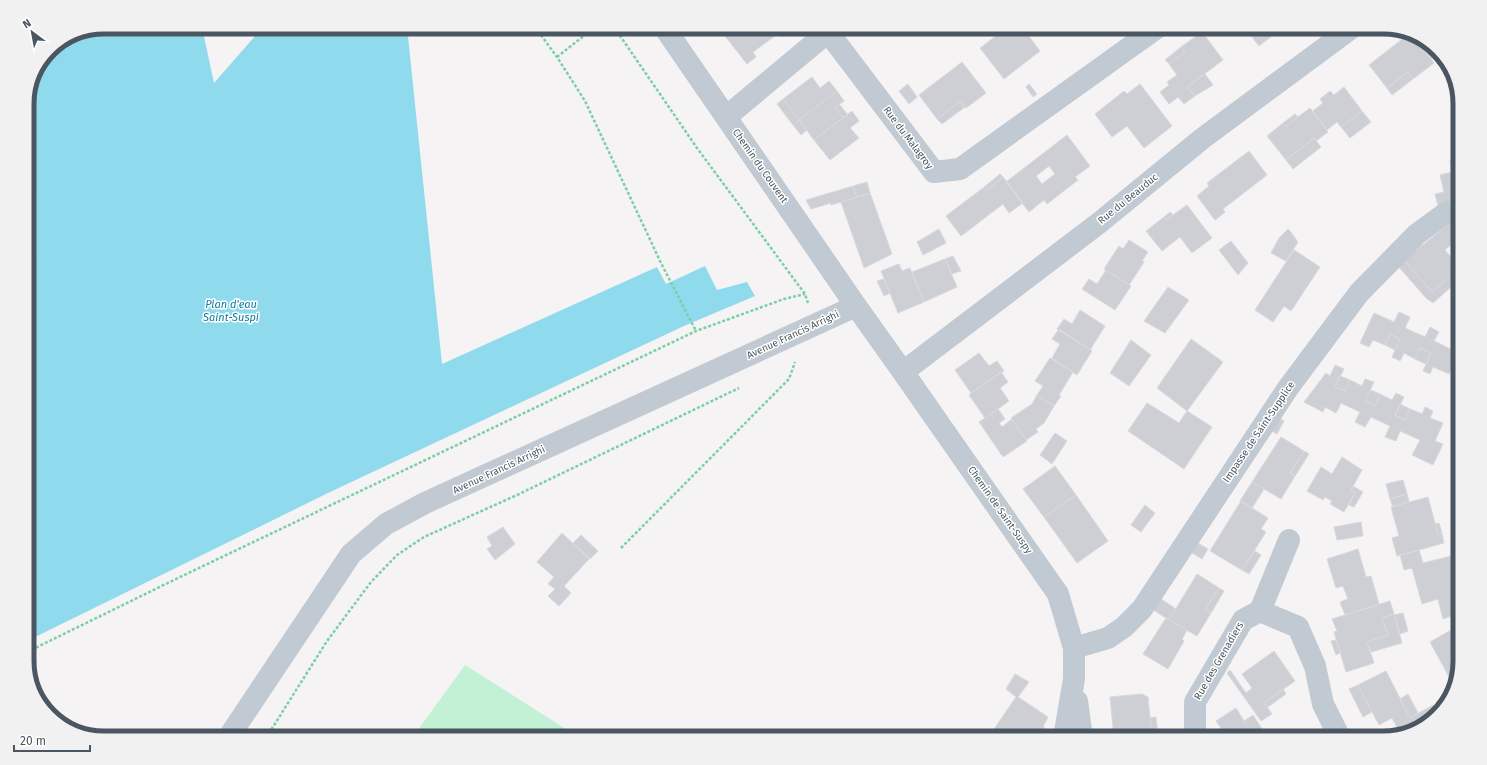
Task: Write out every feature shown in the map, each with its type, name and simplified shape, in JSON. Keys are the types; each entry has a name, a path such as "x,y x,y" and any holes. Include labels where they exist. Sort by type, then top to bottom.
{"street":[{"name":"Chemin du Couvent","path":"669,34 856,306"},
{"name":"Rue du Malagroy","path":"726,117 826,34"},
{"name":"Rue du Malagroy","path":"830,34 934,172 960,169 1148,34"},
{"name":"Rue du Beauduc","path":"903,372 1099,223 1203,138 1344,34"},
{"name":"Impasse de Saint-Supplice","path":"1074,648 1108,638 1124,627 1142,609 1288,388 1359,293 1417,234 1447,212"},
{"name":"Chemin de Saint-Suspy","path":"856,306 1058,594 1074,648 1074,679 1065,731"},
{"name":"Avenue Francis Arrighi","path":"233,731 351,554 386,524 432,500 856,306"},
{"path":"1289,540 1260,611 1298,627 1315,666 1323,704 1336,731"},
{"name":"Rue des Grenadiers","path":"1195,731 1195,702 1243,620 1260,611"},
{"path":"1074,679 1081,731"}],"path":[{"path":"540,34 585,101 661,263 696,331"},
{"path":"556,57 586,34"},
{"path":"34,649 178,578 696,331 784,299 805,294 697,148 619,34"},
{"path":"621,548 789,380 796,360 790,362"},
{"path":"270,731 327,641 371,582 397,555 424,537 517,495 740,388"}],"green space":[{"path":"465,665 569,731 417,731"}],"water":[{"name":"Plan d'eau Saint-Suspi","path":"104,34 204,34 214,83 257,34 408,34 442,364 657,267 666,284 705,266 717,290 747,282 755,296 684,326 328,493 34,638 34,99 36,86 48,61 69,43 90,35"}],"building":[{"path":"723,34 778,34 753,52 756,57 747,64"},
{"path":"999,34 1027,34 1040,51 1004,79 980,48"},
{"path":"1199,34 1204,34 1223,60 1187,87 1195,96 1184,104 1178,97 1169,104 1160,92 1169,85 1167,82 1177,75 1169,64 1185,52 1181,47"},
{"path":"1256,34 1274,34 1259,46 1252,37"},
{"path":"1404,37 1419,44 1434,63 1413,79 1408,72 1387,88 1369,65"},
{"path":"1421,45 1435,57 1431,59"},
{"path":"1181,47 1185,52 1169,64 1165,60"},
{"path":"962,62 986,93 966,108 960,101 937,119 919,95"},
{"path":"1408,72 1413,79 1392,95 1387,88"},
{"path":"1205,74 1213,85 1195,96 1187,87"},
{"path":"812,77 820,88 829,81 837,91 799,120 783,99"},
{"path":"908,84 917,97 909,104 899,91"},
{"path":"1029,84 1037,94 1033,97 1026,87"},
{"path":"1140,84 1172,126 1144,148 1127,126 1112,137 1095,114 1124,91 1127,94"},
{"path":"1344,87 1362,111 1341,127 1337,122 1327,130 1313,111 1323,103 1320,99 1330,91 1334,95"},
{"path":"837,91 844,101 835,107 843,118 814,140 799,120"},
{"path":"783,99 799,120 793,125 777,104"},
{"path":"960,101 965,107 942,124 937,119"},
{"path":"839,104 848,115 843,118 835,107"},
{"path":"1310,108 1328,132 1316,141 1314,138 1286,160 1267,136 1283,123 1286,126"},
{"path":"852,111 859,121 850,128 859,138 830,160 814,140"},
{"path":"1362,111 1371,122 1350,138 1341,127"},
{"path":"1295,114 1298,117 1286,126 1283,123"},
{"path":"799,120 807,130 801,135 793,125"},
{"path":"1067,135 1090,166 1075,177 1078,180 1047,204 1044,200 1029,212 1006,182","holes":["1049,166 1055,174 1042,184 1036,176"]},
{"path":"1314,138 1321,147 1293,169 1286,160"},
{"path":"1249,151 1267,175 1223,209 1225,212 1215,220 1197,196 1209,186 1207,183"},
{"path":"1453,160 1452,172 1450,161"},
{"path":"1452,172 1453,202 1438,206 1435,194 1444,192 1440,175"},
{"path":"1000,174 1003,177 986,191 983,188"},
{"path":"1003,177 1023,203 1009,213 1003,204 961,236 946,216 983,188 986,191"},
{"path":"867,182 870,193 857,197 853,186"},
{"path":"853,186 857,197 831,205 831,203 811,209 806,200"},
{"path":"870,193 892,254 864,268 841,202"},
{"path":"1187,205 1212,238 1192,253 1180,237 1162,251 1146,231 1164,217 1166,220"},
{"path":"1170,212 1173,215 1166,220 1164,217"},
{"path":"1453,221 1453,237 1451,239 1453,243 1445,250 1453,260 1453,274 1432,292 1404,260"},
{"path":"939,229 946,243 923,255 917,242"},
{"path":"1288,229 1298,242 1286,261 1271,253 1279,238"},
{"path":"1129,240 1148,252 1142,261 1144,262 1129,285 1104,269 1119,246 1123,249"},
{"path":"1231,241 1248,263 1238,275 1219,250"},
{"path":"1294,250 1320,267 1291,311 1284,306 1273,322 1255,310"},
{"path":"953,256 961,271 952,274 945,259"},
{"path":"945,259 957,287 924,302 912,272"},
{"path":"1404,260 1432,292 1453,274 1453,285 1433,303 1426,298 1398,266"},
{"path":"899,264 902,271 910,268 924,302 898,313 881,271"},
{"path":"1106,270 1131,286 1115,310 1082,289 1089,279 1097,284"},
{"path":"884,279 890,293 884,296 877,281"},
{"path":"1168,287 1189,300 1165,333 1144,321"},
{"path":"1080,310 1105,326 1090,350 1057,329 1064,319 1072,324"},
{"path":"1399,312 1410,317 1405,328 1425,337 1430,327 1439,332 1434,341 1453,350 1453,366 1449,374 1433,367 1430,374 1423,371 1431,353 1420,348 1415,359 1404,353 1400,361 1392,357 1400,339 1390,334 1385,345 1373,340 1369,347 1360,343 1374,313 1394,322"},
{"path":"1059,329 1092,351 1077,375 1052,358 1060,344 1052,339"},
{"path":"1390,334 1400,339 1395,350 1385,345"},
{"path":"1191,339 1223,362 1187,411 1157,388"},
{"path":"1131,340 1151,355 1129,386 1110,373"},
{"path":"1420,348 1431,353 1426,364 1415,359"},
{"path":"979,353 989,366 997,361 1004,371 971,393 955,370"},
{"path":"1050,358 1073,372 1059,395 1061,396 1054,406 1037,395 1043,386 1035,381"},
{"path":"1335,365 1344,369 1335,387 1345,391 1350,380 1362,386 1365,379 1374,382 1365,401 1375,406 1380,394 1392,400 1396,393 1404,397 1395,415 1405,420 1410,409 1422,414 1425,407 1433,411 1430,418 1443,423 1435,441 1443,444 1433,465 1412,455 1420,440 1400,431 1396,441 1385,437 1390,426 1371,417 1365,427 1355,422 1360,412 1341,403 1336,413 1325,407 1323,412 1304,402 1326,373 1330,376"},
{"path":"1001,372 1008,382 1000,388 1009,401 985,418 969,395"},
{"path":"1340,376 1350,380 1345,391 1335,387"},
{"path":"1370,390 1380,394 1375,406 1365,401"},
{"path":"1037,395 1054,406 1044,423 1036,429 1038,432 1026,440 1011,418 1032,404"},
{"path":"1147,403 1179,423 1187,411 1212,427 1184,469 1128,431"},
{"path":"1400,404 1410,409 1405,420 1395,415"},
{"path":"998,409 1005,419 999,423 1002,427 1012,419 1027,441 1003,457 979,422"},
{"path":"1276,416 1284,421 1277,434 1268,429"},
{"path":"1055,433 1067,441 1052,464 1040,455"},
{"path":"1281,437 1304,451 1290,473 1295,476 1281,499 1252,482"},
{"path":"1304,451 1309,454 1295,476 1290,473"},
{"path":"1342,457 1362,470 1351,490 1355,493 1344,512 1330,504 1332,501 1325,497 1323,500 1307,491 1321,467 1332,474"},
{"path":"1055,466 1076,495 1044,517 1023,489"},
{"path":"1403,480 1407,494 1390,499 1386,484"},
{"path":"1252,482 1264,489 1252,508 1240,501"},
{"path":"1353,486 1363,492 1354,507 1349,505 1355,493 1351,490"},
{"path":"1407,494 1409,502 1393,507 1390,499"},
{"path":"1076,495 1108,541 1077,563 1044,517"},
{"path":"1428,497 1438,534 1442,533 1444,543 1397,556 1392,538 1399,536 1391,507"},
{"path":"1241,501 1268,518 1261,529 1266,532 1242,570 1210,551"},
{"path":"1145,505 1155,513 1141,532 1131,525"},
{"path":"1361,522 1363,536 1337,540 1334,527"},
{"path":"1439,523 1442,533 1438,534 1435,524"},
{"path":"503,527 515,544 495,560 487,549 492,546 487,537"},
{"path":"562,533 589,559 564,586 571,593 559,606 548,596 555,589 548,584 554,577 537,562"},
{"path":"581,535 598,551 590,559 573,543"},
{"path":"1198,543 1208,549 1202,559 1192,553"},
{"path":"1358,549 1366,577 1371,576 1379,604 1345,615 1340,602 1348,599 1343,586 1336,588 1327,559"},
{"path":"1419,550 1423,563 1453,556 1453,615 1443,619 1438,599 1422,604 1412,568 1404,570 1400,555"},
{"path":"1255,551 1261,555 1249,574 1242,570"},
{"path":"1197,574 1219,588 1205,610 1211,613 1197,636 1169,620"},
{"path":"1219,588 1224,591 1211,613 1205,610"},
{"path":"1161,599 1176,609 1169,620 1152,609"},
{"path":"1390,601 1394,614 1382,618 1388,635 1367,642 1374,663 1346,672 1334,632 1337,631 1332,619"},
{"path":"1403,613 1408,631 1400,634 1394,615"},
{"path":"1394,614 1402,643 1371,652 1367,642 1388,635 1382,618"},
{"path":"1166,618 1187,630 1182,639 1184,641 1168,669 1143,654"},
{"path":"1453,629 1453,661 1450,680 1430,642"},
{"path":"1336,640 1340,653 1336,655 1331,641"},
{"path":"1274,651 1295,681 1264,703 1272,714 1261,721 1227,673 1230,670 1246,693 1252,688 1242,674"},
{"path":"1386,671 1410,718 1433,705 1433,711 1418,722 1401,729 1398,729 1392,718 1379,725 1358,685"},
{"path":"1015,674 1029,682 1018,697 1048,717 1043,727 1045,728 1044,731 993,731 1016,697 1006,689"},
{"path":"1358,685 1372,712 1363,717 1349,689"},
{"path":"1283,689 1286,694 1268,707 1264,703"},
{"path":"1142,694 1148,697 1151,731 1113,731 1110,697"},
{"path":"1408,694 1418,713 1410,718 1400,699"},
{"path":"1236,708 1251,731 1223,731 1216,721"},
{"path":"1253,715 1263,731 1251,731 1244,721"},
{"path":"1156,717 1157,731 1151,731 1150,718"}]}
